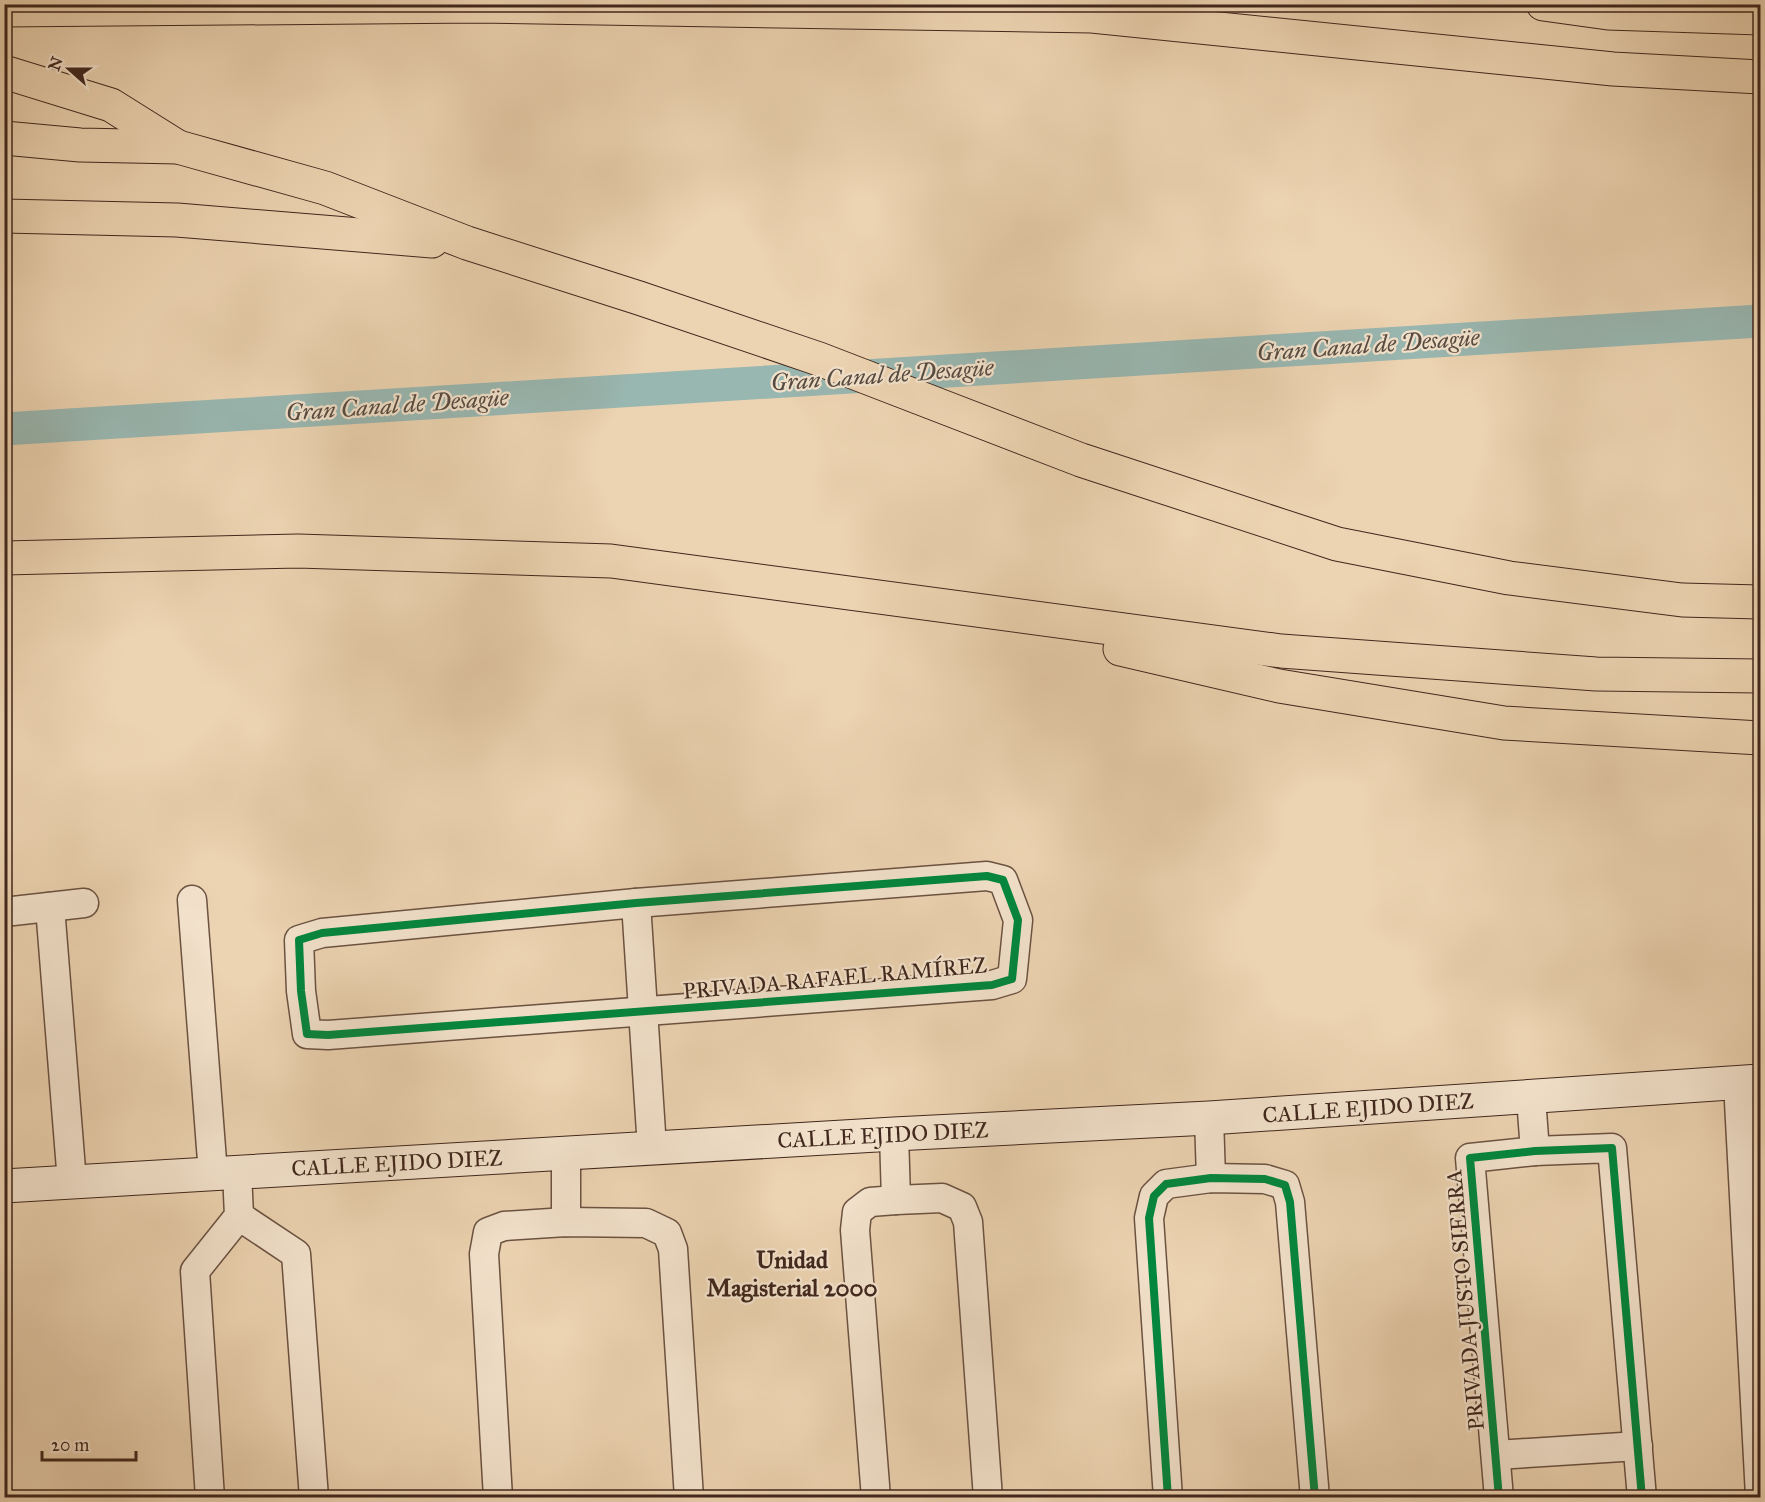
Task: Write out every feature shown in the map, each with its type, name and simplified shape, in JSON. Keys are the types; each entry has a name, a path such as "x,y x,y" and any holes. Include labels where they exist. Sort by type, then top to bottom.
{"highway":[{"path":"1543,4 1608,13 1761,18"},
{"path":"4,10 478,6 1092,16 1613,69 1761,77"},
{"path":"4,72 111,105 178,147"},
{"path":"4,138 80,145 178,147 325,188 467,243 819,359 1081,460 1337,544 1509,578 1682,600 1761,602"},
{"path":"4,216 177,220 467,243"},
{"path":"4,558 298,550 611,561 1281,651 1596,674 1761,676"},
{"path":"940,606 1280,686 1504,723 1761,738"}],"main road":[{"name":"CALLE EJIDO DIEZ","path":"4,1186 1209,1118 1750,1082"}],"street":[{"name":"PRIVADA RAFAEL RAMÍREZ","path":"987,876 1003,880 1018,920 1012,979 992,985 328,1035 307,1034 301,991 299,940 322,933 636,903 987,876"},
{"path":"192,900 225,1173 239,1216 296,1254 314,1497"},
{"path":"13,911 84,903"},
{"path":"636,903 652,1148"},
{"path":"50,907 72,1182"},
{"path":"1750,1082 1761,1496"},
{"path":"1531,1098 1535,1150"},
{"path":"1209,1118 1211,1178"},
{"path":"894,1134 896,1200"},
{"name":"PRIVADA JUSTO SIERRA","path":"1499,1497 1470,1158 1535,1150 1612,1148 1642,1497"},
{"path":"566,1153 566,1222"},
{"path":"1168,1497 1149,1218 1154,1196 1166,1184 1211,1178 1265,1179 1285,1185 1290,1202 1315,1497"},
{"path":"876,1497 855,1230 857,1212 870,1203 942,1198 962,1207 968,1222 988,1497"},
{"path":"210,1497 195,1271 239,1216"},
{"path":"498,1497 484,1254 488,1232 504,1226 566,1222 646,1223 667,1233 673,1249 689,1497"},
{"name":"PRIVADA JUSTO SIERRA","path":"1496,1455 1638,1446"}],"waterway":[{"name":"Gran Canal de Desagüe","path":"4,429 1760,321"}],"cycle path":[{"path":"987,876 1003,880 1018,920 1012,979 992,985 328,1035 307,1034 301,991 299,940 322,933 636,903 987,876"},
{"path":"1499,1498 1470,1158 1535,1151 1612,1148 1642,1498"},
{"path":"1168,1498 1149,1218 1154,1196 1166,1184 1211,1178 1265,1179 1285,1185 1290,1202 1315,1498"}],"district":[{"name":"Unidad Magisterial 2000","path":"792,1274"}]}
